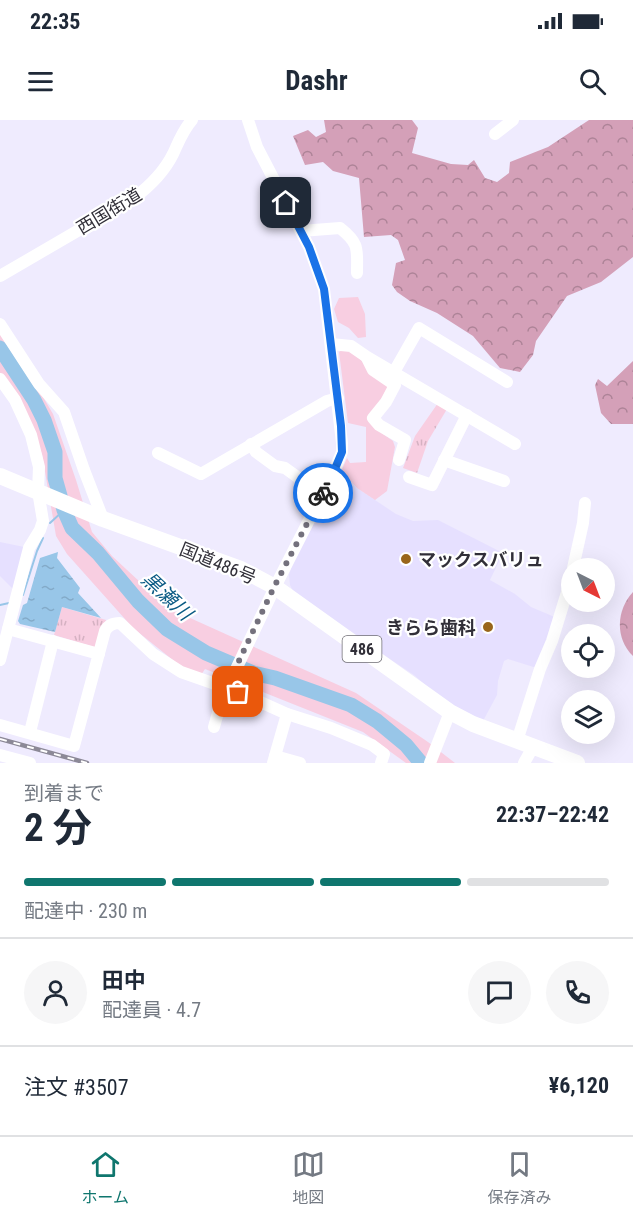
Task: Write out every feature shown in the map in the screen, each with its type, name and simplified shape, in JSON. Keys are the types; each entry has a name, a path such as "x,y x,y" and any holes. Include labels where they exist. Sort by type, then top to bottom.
{"highway":[{"name":"国道486号","path":"0,476 95,516 241,569 274,587 337,629 393,673 450,712 473,724 577,763"}],"street":[{"name":"西国街道","path":"0,276 151,186 192,120"},
{"path":"216,722 242,654 342,452 338,398 324,289 309,247 257,147 248,120"},
{"path":"495,134 511,120"},
{"path":"301,231 339,228 357,247 357,273"},
{"path":"0,324 39,384 64,412 84,470 95,516"},
{"path":"394,372 419,328 507,382"},
{"path":"331,344 351,346 515,444"},
{"path":"367,357 373,370 395,385 386,402 373,418 379,425 405,440 399,460"},
{"path":"0,379 15,400 31,435 39,467 43,521 29,548 6,610 8,629 0,660"},
{"path":"158,453 201,474 327,401 338,398"},
{"path":"409,477 432,485 467,415"},
{"path":"251,444 256,452 275,466 285,468 322,495"},
{"path":"444,460 504,481"},
{"path":"575,558 585,503"},
{"path":"517,741 561,612"},
{"path":"0,725 74,746 106,628 111,624 120,623 144,647 181,672 228,686 287,714 331,728 372,745 384,754 381,763"},
{"path":"8,629 99,654"},
{"path":"30,732 53,641"},
{"path":"430,763 435,745 450,712"},
{"path":"287,714 274,759 300,763"},
{"path":"524,763 533,747"},
{"path":"0,755 30,763"}],"shaded area":[{"path":"340,474 396,514 413,521 438,520 503,553 490,580 515,594 531,607 557,618 540,669 508,659 504,661 498,681 497,695 483,721 440,698 414,675 296,597 290,585 289,575 301,536 322,495"},
{"path":"0,542 29,548 13,589 0,576"}],"green space":[{"path":"324,120 412,120 418,128 412,153 451,164 468,165 474,160 485,178 497,182 509,173 510,162 548,147 589,120 633,120 633,257 601,282 567,296 536,341 533,355 520,372 500,368 473,336 437,313 410,301 397,292 392,285 396,263 405,260 398,240 391,235 364,237 359,178 333,171 323,162 305,165 293,136 308,130 316,137 326,132"},
{"path":"358,297 365,314 366,337 358,338 349,328 338,322 334,309 339,298"},
{"path":"0,333 53,414 92,532 112,556 168,608 356,693 455,763 406,763 363,732 205,669 201,675 184,669 133,628 67,554 56,536 42,454 21,406 0,375"},
{"path":"346,348 390,383 376,409 383,434 393,441 395,447 387,491 375,500 340,474 347,458 350,463 366,462 366,427 348,423 339,352"},
{"path":"633,361 633,424 611,424 601,413 595,385 598,379 607,386"},
{"path":"438,403 447,409 428,441 417,473 403,468 415,436"},
{"path":"633,592 633,656 623,641 620,624 623,607"},
{"path":"62,607 106,620 97,648 54,635"}],"water":[{"path":"58,552 57,558 80,588 78,593 101,618 62,607 55,632 20,624 18,621 23,605 27,603 40,558"}],"waterway":[{"name":"黒瀬川","path":"0,348 34,400 44,420 55,452 55,478 72,528 98,553 138,601 167,629 206,653 253,673 275,678 351,705 377,721 406,745 421,763"},
{"path":"50,523 63,511"},
{"path":"23,595 43,538"},
{"path":"0,605 9,603"}],"railway":[{"path":"0,739 87,763"}],"way so far":[{"path":"238,692 226,688 274,587 323,493"}],"place":[{"name":"マックスバリュ","path":"406,559"},
{"name":"きらら歯科","path":"488,627"}],"route":[{"path":"286,203 309,247 324,289 341,426 342,452 323,493"}]}
